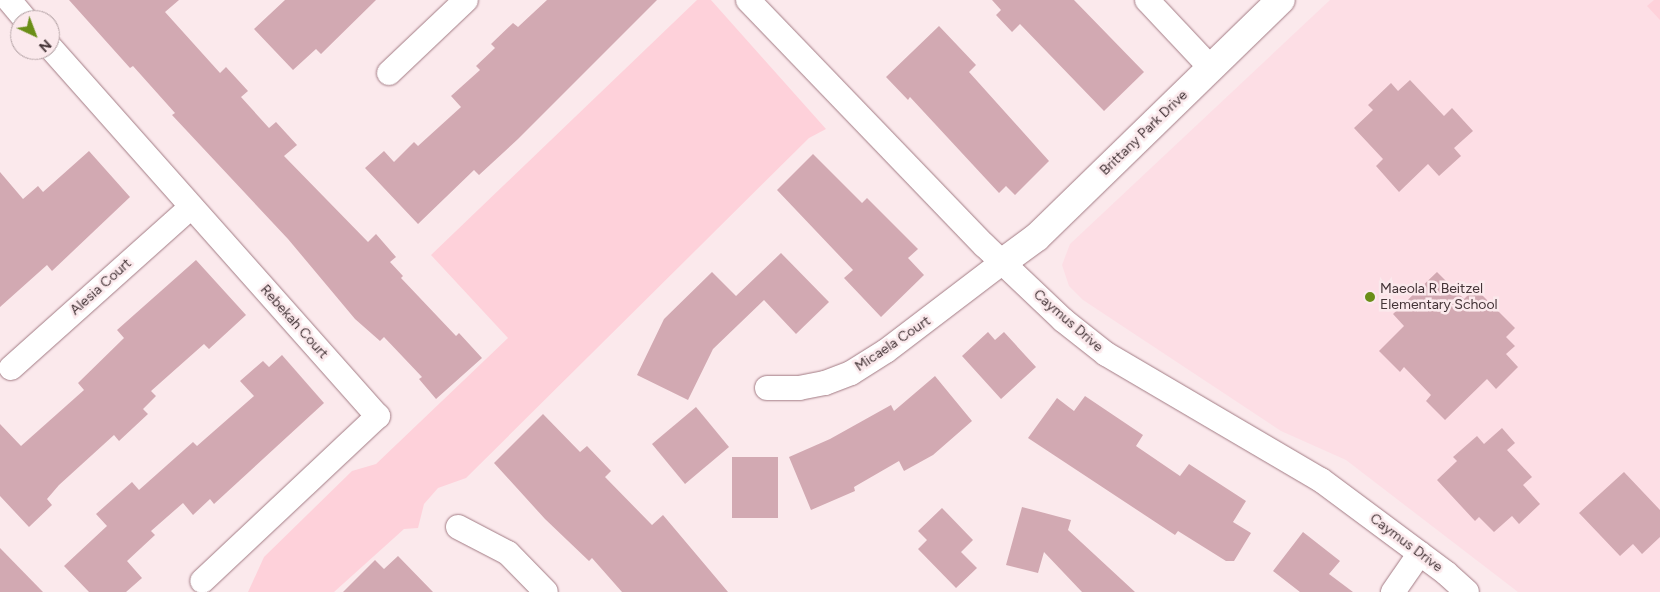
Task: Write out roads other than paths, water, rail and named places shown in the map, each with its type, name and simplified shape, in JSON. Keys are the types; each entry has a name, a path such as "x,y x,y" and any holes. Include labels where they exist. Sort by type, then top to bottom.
{"street":[{"path":"9,0 18,10"},
{"path":"389,73 466,0"},
{"name":"Caymus Drive","path":"748,0 1003,262 1063,320 1106,354 1321,480 1420,553 1467,592"},
{"path":"1147,0 1210,67"},
{"name":"Brittany Park Drive","path":"1003,262 1037,237 1281,0"},
{"name":"Rebekah Court","path":"60,58 378,416 202,581"},
{"name":"Alesia Court","path":"11,368 191,207"},
{"name":"Micaela Court","path":"767,388 799,388 826,383 850,373 886,351 1003,262"},
{"path":"458,527 508,553 546,592"},
{"path":"1393,592 1420,553"}],"place":[{"name":"Maeola R Beitzel Elementary School","path":"1370,297"}]}
